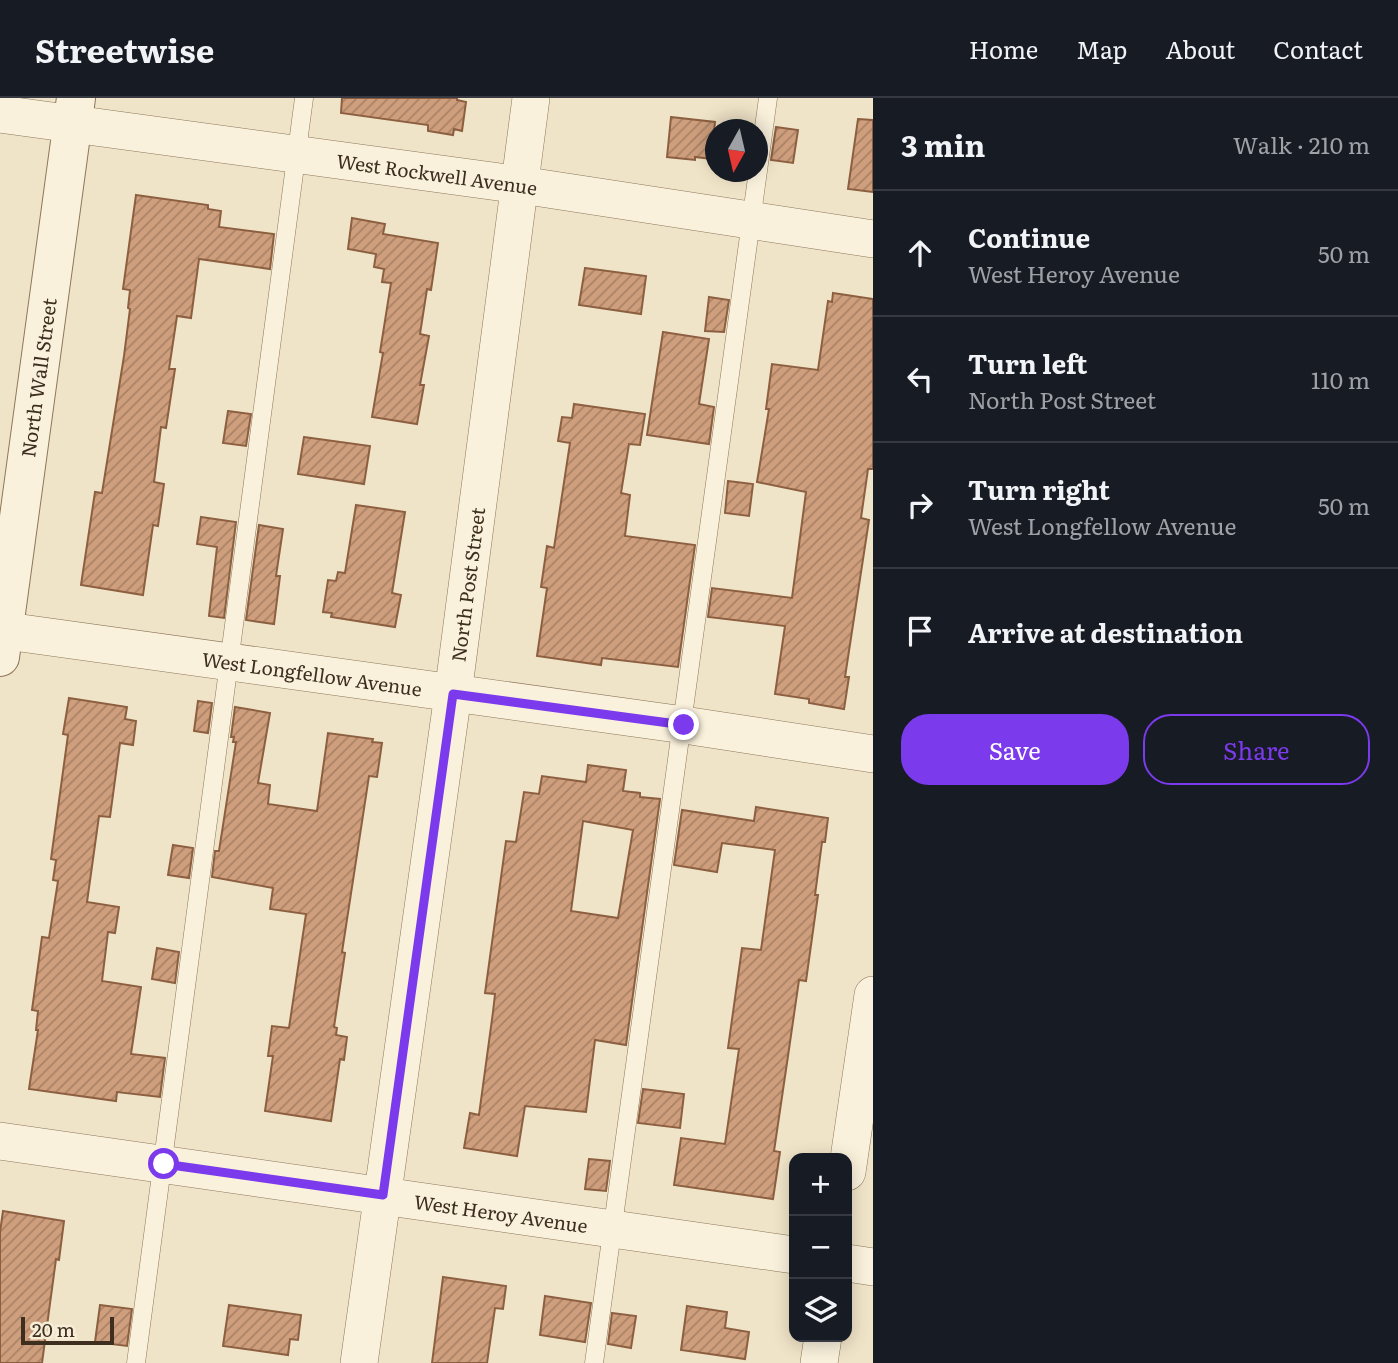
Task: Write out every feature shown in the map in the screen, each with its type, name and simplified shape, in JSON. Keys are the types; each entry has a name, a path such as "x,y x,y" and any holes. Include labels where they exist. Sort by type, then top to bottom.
{"street":[{"name":"North Post Street","path":"359,1363 453,694 531,98"},
{"name":"West Rockwell Avenue","path":"0,114 74,111 296,154 521,185 873,239"},
{"name":"North Wall Street","path":"1,640 74,111"},
{"name":"West Longfellow Avenue","path":"1,640 228,662 873,754"},
{"path":"850,1153 873,995"},
{"name":"West Heroy Avenue","path":"0,1141 789,1254"},
{"path":"852,1264 873,1266"},
{"path":"819,1363 822,1342"}],"lane":[{"path":"136,1363 304,98"},
{"path":"594,1363 684,725 768,98"}],"building":[{"path":"342,98 457,98 466,102 462,131 454,129 453,135 428,131 428,125 341,113"},
{"path":"671,117 705,121 705,158 667,157"},
{"path":"858,119 873,120 873,192 848,189"},
{"path":"776,127 798,130 793,163 771,160"},
{"path":"136,195 208,205 208,209 221,211 219,227 274,234 270,269 199,259 191,318 177,316 169,369 175,369 166,428 161,427 154,482 164,484 158,526 153,525 143,595 81,585 95,492 102,493 124,356 130,290 123,289"},
{"path":"352,218 385,224 383,234 438,243 431,290 427,289 420,334 429,336 420,385 424,385 417,424 372,417 391,283 382,282 384,269 374,267 376,254 348,249"},
{"path":"585,268 646,276 641,314 579,305"},
{"path":"833,293 873,299 873,469 868,469 861,518 869,520 845,677 849,677 844,709 809,703 809,699 775,694 785,626 708,617 712,588 792,598 806,492 757,482 769,409 766,409 772,364 818,370 828,301 832,302"},
{"path":"709,297 729,300 724,332 705,331"},
{"path":"663,332 709,339 699,404 714,407 709,444 647,435"},
{"path":"574,404 645,414 640,445 629,444 621,493 630,495 625,536 695,545 678,667 602,658 601,665 537,656 547,588 541,587 547,546 554,548 570,443 558,441 562,417 572,418"},
{"path":"228,411 251,414 246,446 223,443"},
{"path":"304,437 370,446 364,484 298,474"},
{"path":"728,481 753,484 749,516 725,513"},
{"path":"356,505 405,512 392,593 401,595 395,627 331,617 332,613 323,612 328,580 336,581 338,572 345,573"},
{"path":"201,517 236,522 224,618 209,616 217,547 197,544"},
{"path":"259,525 283,529 276,576 280,576 274,624 246,620"},
{"path":"69,698 127,707 125,719 136,721 133,745 120,743 110,817 99,816 87,902 119,907 115,933 108,932 102,981 141,987 131,1054 165,1058 160,1097 117,1092 116,1101 29,1089 38,1030 38,1011 32,1010 42,937 49,938 58,881 53,880 56,860 51,859 68,735 63,734"},
{"path":"198,701 212,703 208,733 194,731"},
{"path":"235,707 270,713 258,783 270,785 268,804 317,811 328,733 373,739 372,742 382,743 377,777 369,776 342,952 345,953 334,1027 337,1028 336,1035 347,1037 344,1060 340,1059 331,1121 265,1111 273,1056 268,1056 272,1026 289,1028 306,914 270,909 273,888 212,877 215,851 219,851 236,742 233,742 234,737 231,737"},
{"path":"588,765 626,770 623,791 640,793 640,797 660,799 626,1045 595,1040 586,1112 525,1106 517,1156 464,1148 470,1113 479,1115 495,994 485,993 506,841 516,842 524,792 539,794 542,776 586,782","holes":["583,821 633,830 618,918 571,911"]},
{"path":"756,807 828,818 825,842 822,842 806,981 799,980 774,1151 780,1152 773,1199 674,1185 681,1138 725,1144 739,1049 728,1048 742,948 761,950 775,850 722,843 717,872 674,865 682,810 754,821"},
{"path":"173,845 193,848 189,878 168,875"},
{"path":"157,948 179,952 175,983 152,979"},
{"path":"643,1089 684,1094 680,1128 638,1123"},
{"path":"589,1159 610,1161 606,1191 585,1189"},
{"path":"3,1211 64,1221 42,1363 0,1363 0,1232"},
{"path":"443,1277 506,1286 503,1309 495,1308 487,1363 432,1363"},
{"path":"545,1296 591,1303 585,1342 540,1335"},
{"path":"100,1305 132,1309 127,1346 95,1342"},
{"path":"229,1305 301,1315 298,1340 290,1339 288,1355 223,1346"},
{"path":"687,1306 727,1312 725,1328 749,1332 745,1359 681,1350"},
{"path":"612,1313 636,1316 631,1348 608,1344"}],"route":[{"path":"164,1164 383,1195 453,694 684,725"}]}
